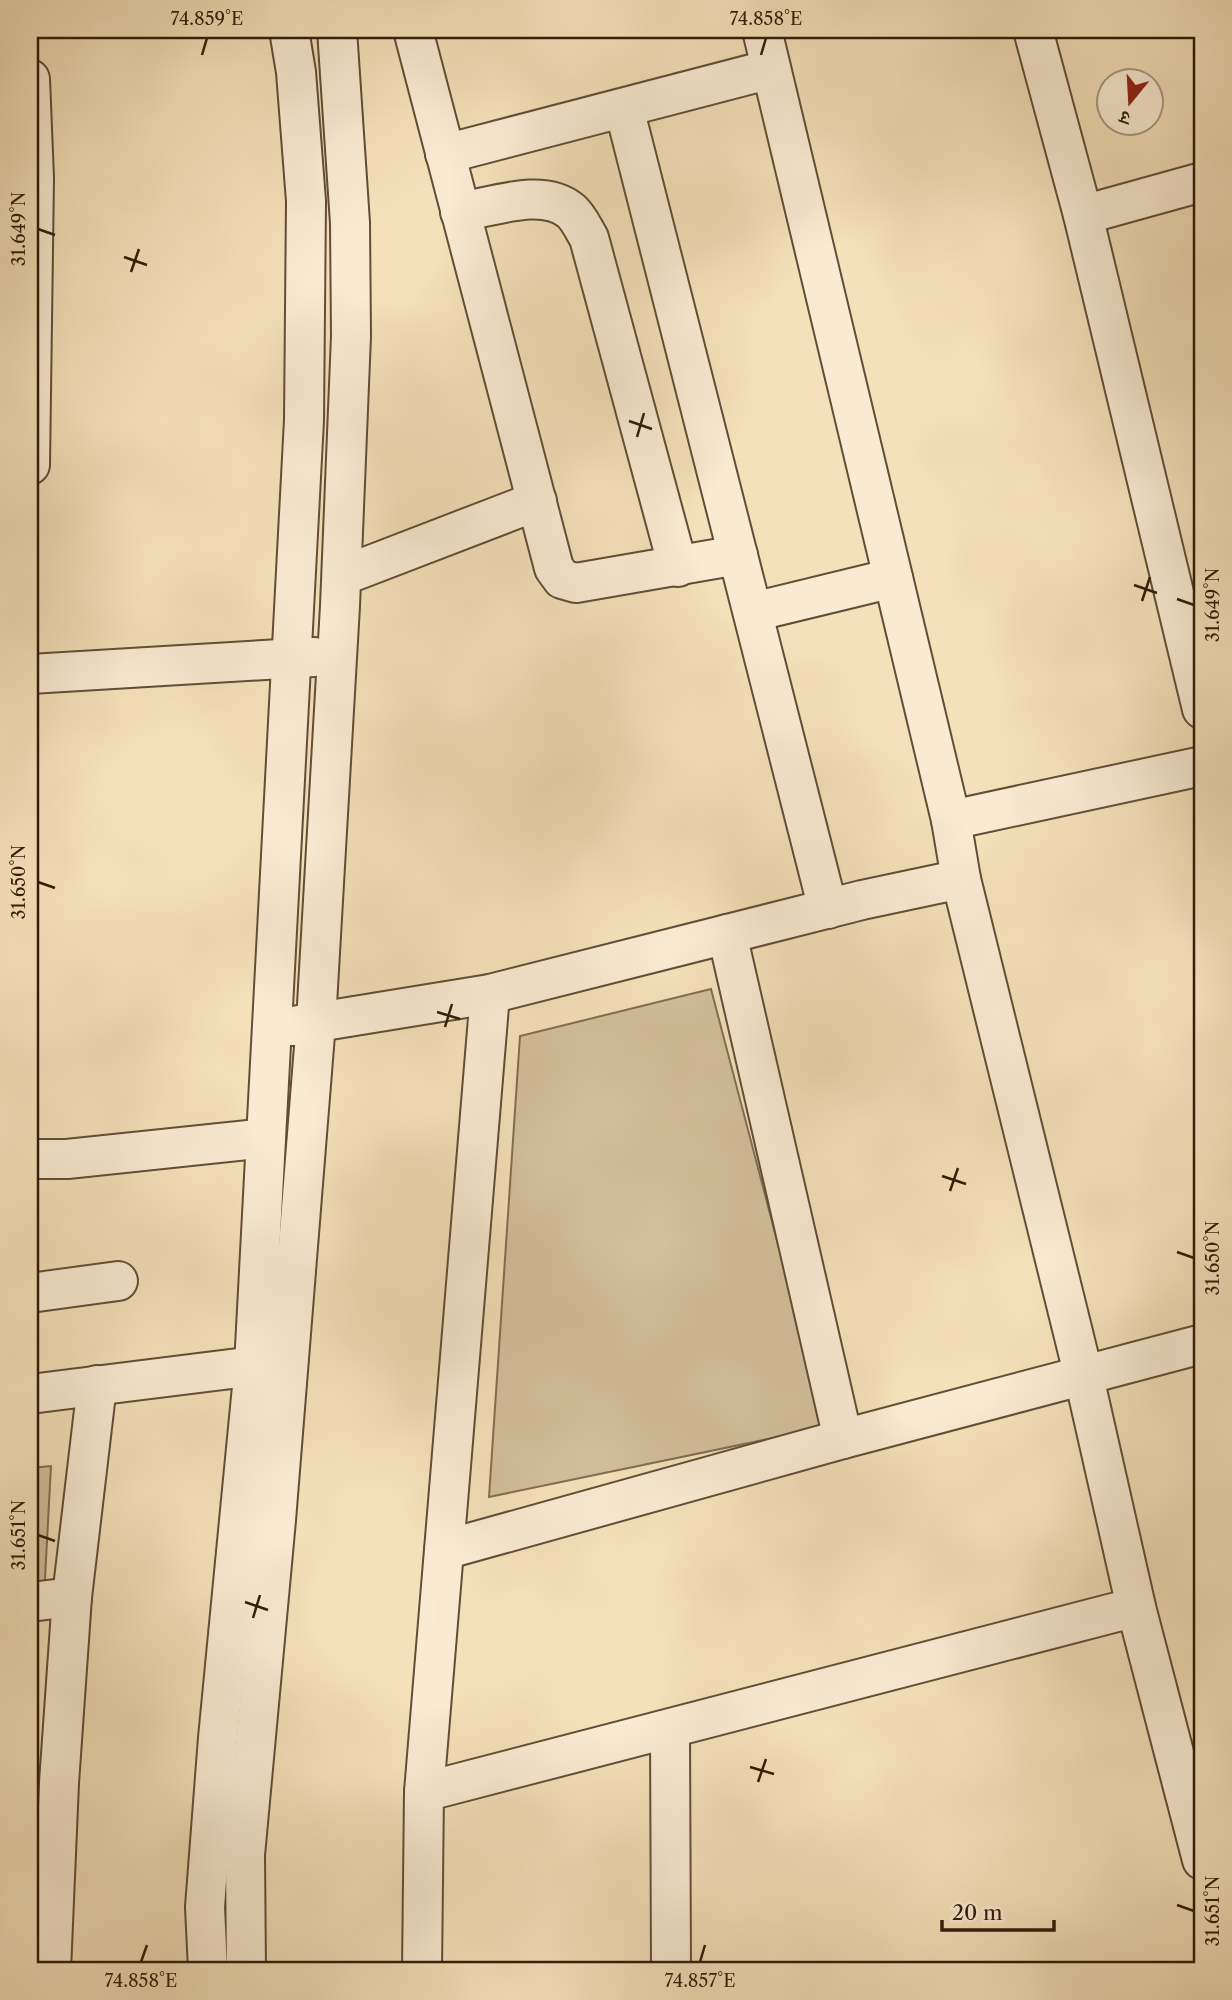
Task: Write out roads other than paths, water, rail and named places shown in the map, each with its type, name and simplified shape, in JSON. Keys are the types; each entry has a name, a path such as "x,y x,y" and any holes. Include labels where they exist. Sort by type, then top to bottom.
{"street":[{"path":"208,1970 205,1907 254,1366 304,420 306,201 296,72 289,30"},
{"path":"246,1970 245,1855 276,1520 316,1022 342,576 351,324 350,223 337,30"},
{"path":"412,30 554,568 562,579 576,583 738,555"},
{"path":"762,30 951,820 961,879 1084,1377 1136,1607 1202,1860"},
{"path":"1033,30 1083,215 1202,709"},
{"path":"445,154 771,69"},
{"path":"30,465 34,178 31,87"},
{"path":"624,108 828,909"},
{"path":"1083,215 1202,182"},
{"path":"460,212 536,199 557,203 573,212 589,239 678,567"},
{"path":"342,576 537,501"},
{"path":"753,612 893,578"},
{"path":"30,674 290,656 338,657"},
{"path":"951,820 1202,766"},
{"path":"273,1029 490,994 828,909 961,879"},
{"path":"727,934 843,1439"},
{"path":"422,1970 424,1792 490,994"},
{"path":"30,1159 67,1159 266,1138"},
{"path":"30,1293 118,1281"},
{"path":"444,1550 843,1439 1202,1344"},
{"path":"30,1394 254,1366"},
{"path":"51,1970 44,1785 72,1597 97,1385"},
{"path":"30,1602 72,1597"},
{"path":"424,1792 1136,1607"},
{"path":"670,1729 671,1970"}]}
